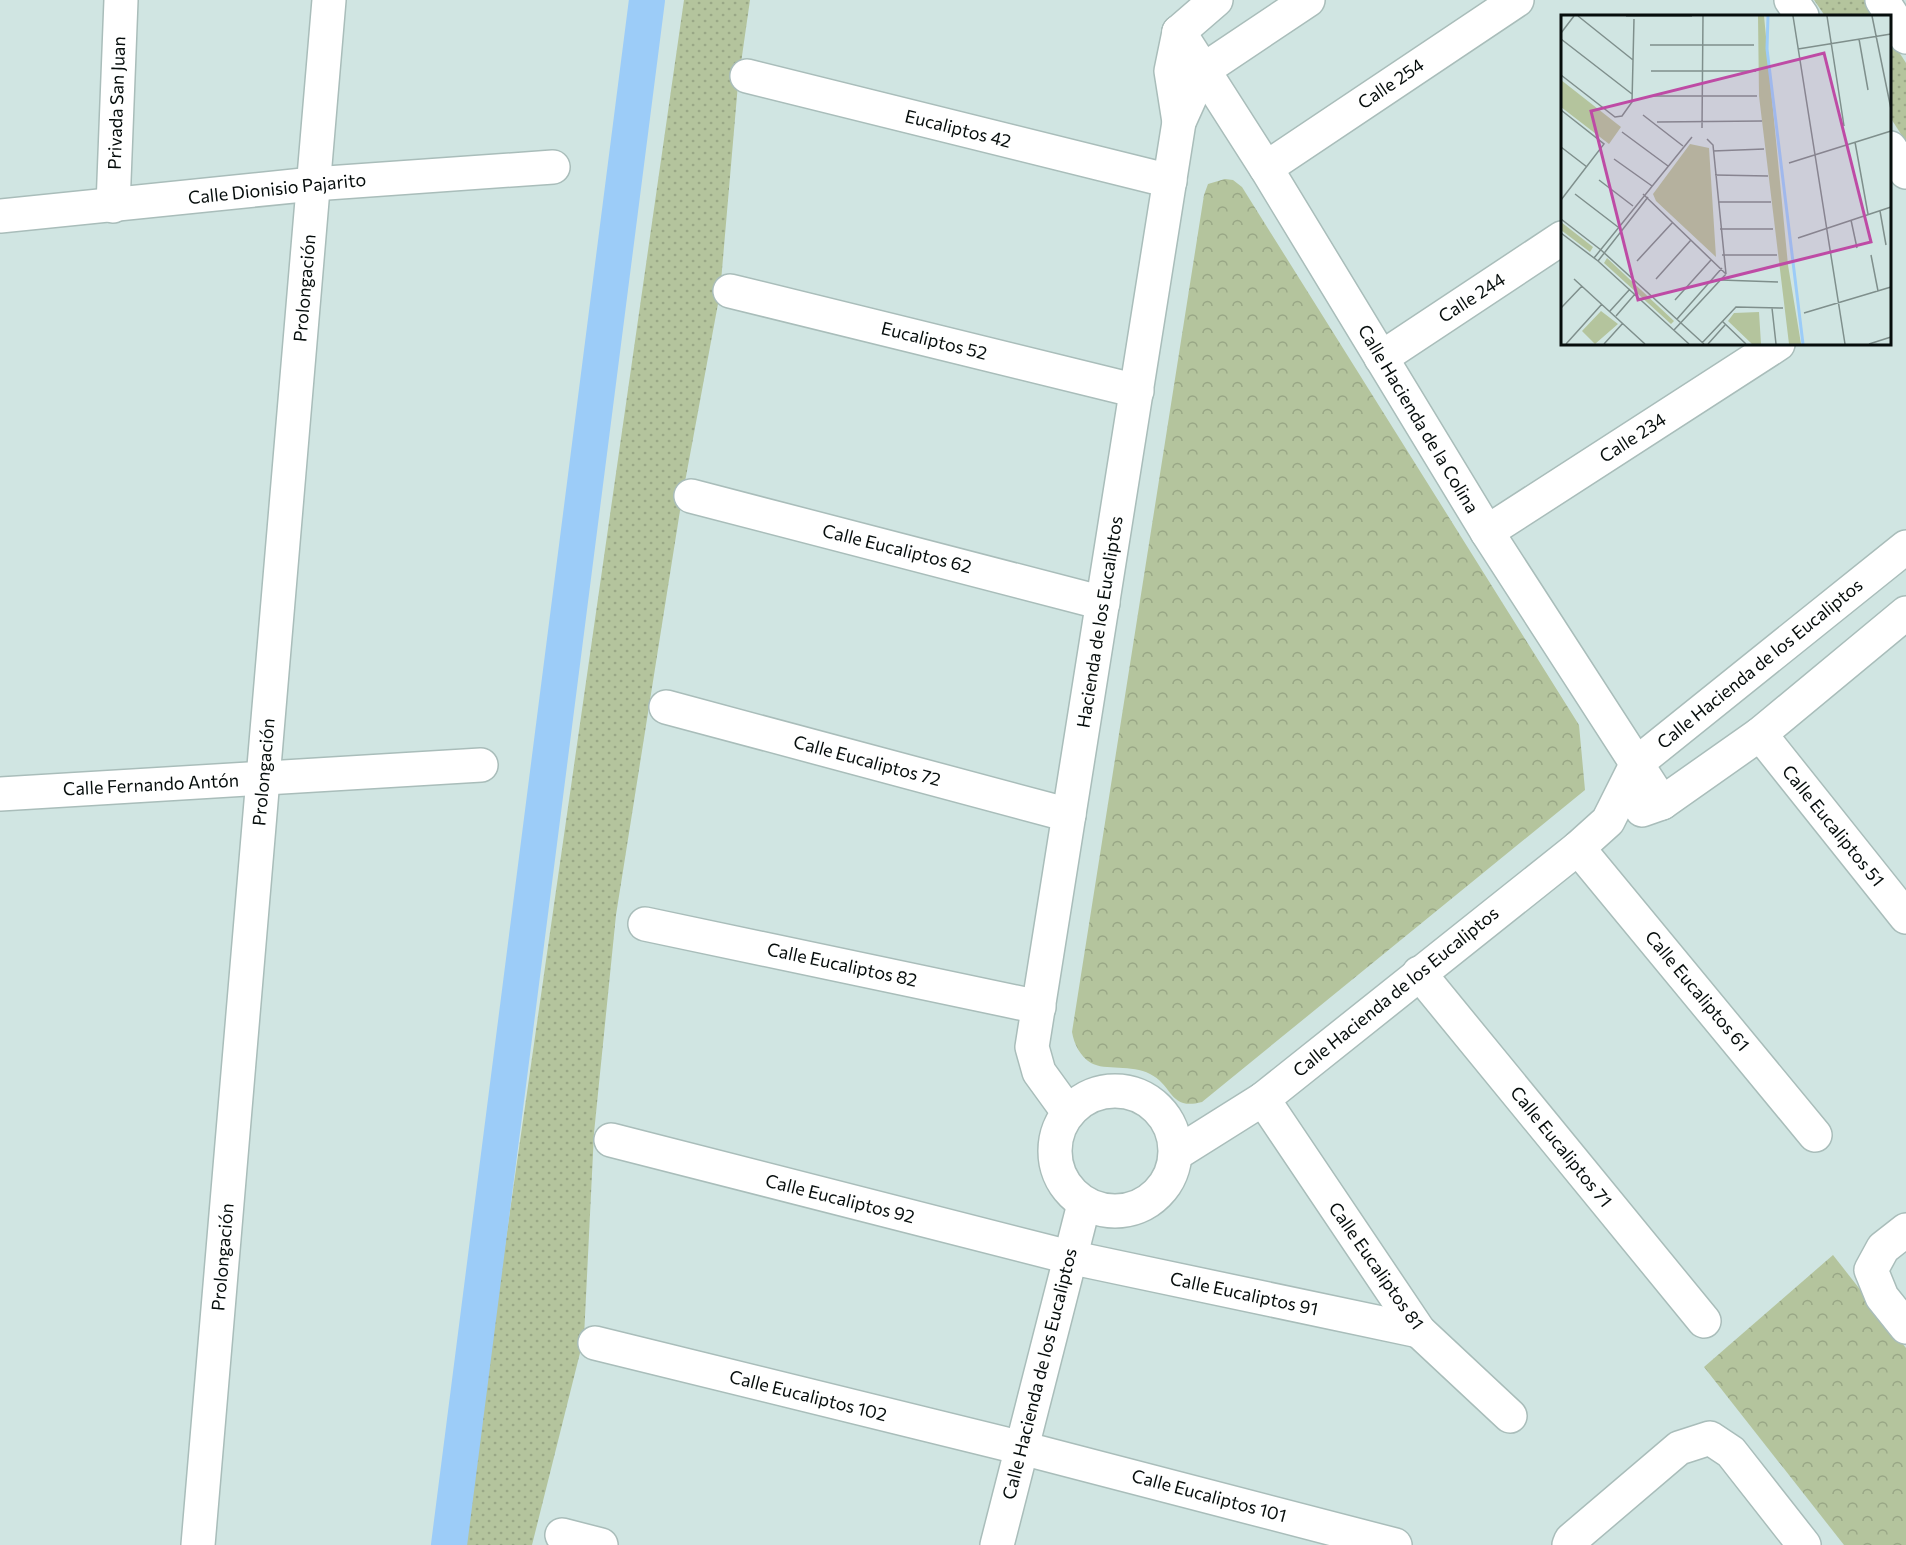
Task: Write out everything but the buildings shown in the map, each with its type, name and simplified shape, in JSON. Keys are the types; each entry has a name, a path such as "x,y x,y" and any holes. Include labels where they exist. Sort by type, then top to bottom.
{"street":[{"name":"Privada San Juan","path":"113,207 121,0"},
{"name":"Prolongación","path":"198,1545 329,0"},
{"path":"1179,32 1216,0"},
{"path":"1202,71 1308,0"},
{"name":"Calle 254","path":"1266,168 1517,0"},
{"path":"1791,0 1801,15"},
{"path":"1882,0 1906,37"},
{"name":"Calle Hacienda de la Colina","path":"1179,32 1266,168 1487,532 1662,803"},
{"name":"Hacienda de los Eucaliptos","path":"1179,32 1171,71 1179,122"},
{"name":"Hacienda de los Eucaliptos","path":"1068,1112 1039,1072 1032,1047 1179,122 1202,71"},
{"name":"Eucaliptos 42","path":"747,76 1170,182"},
{"path":"1891,150 1906,172"},
{"name":"Calle Dionisio Pajarito","path":"0,216 113,207 314,184 554,167"},
{"name":"Calle 244","path":"1381,358 1561,239"},
{"name":"Eucaliptos 52","path":"730,291 1137,391"},
{"name":"Calle 234","path":"1487,532 1776,345"},
{"name":"Calle Eucaliptos 62","path":"691,496 1103,603"},
{"name":"Calle Hacienda de los Eucaliptos","path":"1177,1153 1263,1099 1578,848 1608,821 1637,763 1906,547"},
{"name":"Calle Hacienda de los Eucaliptos","path":"1608,821 1662,803 1760,734 1906,613"},
{"name":"Calle Eucaliptos 72","path":"666,707 1069,815"},
{"name":"Calle Eucaliptos 51","path":"1760,734 1906,917"},
{"name":"Calle Fernando Antón","path":"0,794 481,765"},
{"name":"Calle Eucaliptos 61","path":"1578,848 1815,1135"},
{"name":"Calle Eucaliptos 82","path":"645,924 1039,1006"},
{"name":"Calle Eucaliptos 71","path":"1419,973 1704,1321"},
{"path":"1112,1090 1137,1094 1158,1107 1172,1128 1177,1153 1171,1177 1155,1197 1133,1210 1107,1212 1084,1203 1064,1185 1054,1161 1056,1135 1068,1112 1087,1096 1112,1090"},
{"name":"Calle Eucaliptos 81","path":"1263,1099 1419,1331 1510,1416"},
{"name":"Calle Eucaliptos 92","path":"611,1140 1069,1257"},
{"name":"Calle Hacienda de los Eucaliptos","path":"997,1545 1084,1203"},
{"path":"1906,1230 1883,1248 1871,1270 1882,1297 1906,1327"},
{"name":"Calle Eucaliptos 91","path":"1069,1257 1419,1331"},
{"name":"Calle Eucaliptos 102","path":"595,1343 1022,1448"},
{"path":"1569,1545 1571,1540 1678,1448 1710,1438 1731,1452 1804,1545"},
{"name":"Calle Eucaliptos 101","path":"1022,1448 1395,1545"},
{"path":"562,1535 601,1545"}],"green space":[{"path":"684,0 750,0 738,84 720,293 682,498 616,915 594,1133 584,1337 532,1545 462,1545"},
{"path":"1814,0 1865,0 1874,15 1824,15"},
{"path":"1891,40 1906,63 1906,142 1891,119"},
{"path":"1225,179 1233,180 1242,187 1579,725 1585,790 1202,1102 1191,1104 1177,1100 1163,1084 1143,1071 1104,1067 1091,1063 1078,1049 1072,1032 1204,195 1208,184"},
{"path":"1833,1255 1906,1348 1906,1545 1844,1545 1704,1367"}],"waterway":[{"path":"449,1545 647,0"}]}
